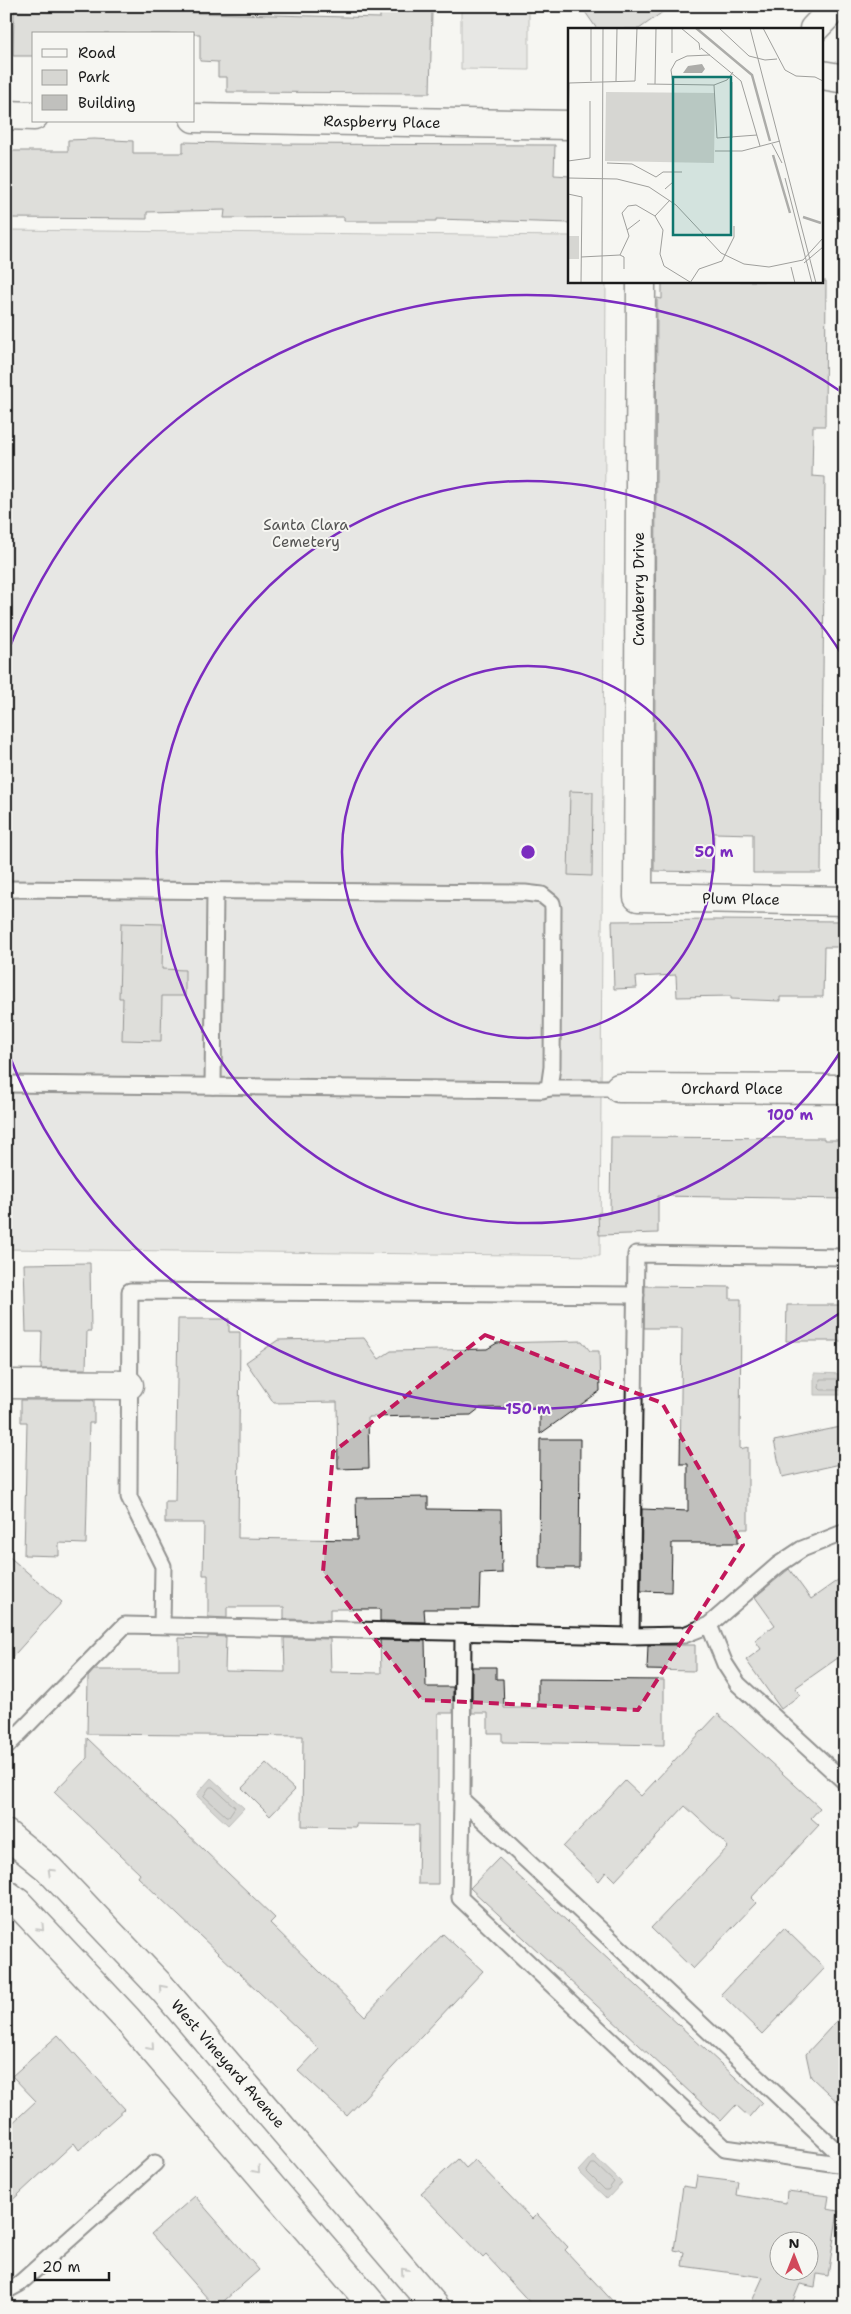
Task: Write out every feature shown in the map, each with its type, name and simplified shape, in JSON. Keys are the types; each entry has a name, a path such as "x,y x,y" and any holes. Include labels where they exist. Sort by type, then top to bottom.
{"street":[{"path":"815,28 836,6"},
{"path":"824,75 845,80"},
{"path":"6,115 32,116"},
{"name":"Raspberry Place","path":"195,118 568,125"},
{"name":"Cranberry Drive","path":"638,897 641,282"},
{"name":"Plum Place","path":"638,897 845,901"},
{"name":"Orchard Place","path":"619,1088 845,1089"},
{"path":"6,1384 129,1385"},
{"name":"West Vineyard Avenue","path":"6,1834 49,1869 162,1988 436,2308"},
{"path":"6,1894 18,1903 127,2019 375,2308"}],"lane":[{"path":"6,889 525,893 542,895 552,902 553,908 552,1067 549,1088"},
{"path":"213,1086 215,891"},
{"path":"6,1084 542,1090 549,1088 619,1088"},
{"path":"631,1636 636,1254 845,1257"},
{"path":"162,1625 162,1566 129,1497 130,1291 636,1295"},
{"path":"6,1747 124,1625 463,1633 684,1635 709,1625 778,1565 802,1549 845,1532"},
{"path":"709,1625 725,1664 738,1684 845,1782"},
{"path":"463,1633 460,1898 725,2148 845,2165"},
{"path":"462,1800 845,2159"},
{"path":"6,2291 20,2284 155,2163"}],"highlighted area":[{"path":"485,1335 662,1403 743,1545 638,1710 422,1700 323,1572 333,1452"}],"green space":[{"path":"461,6 529,6 529,70 461,69"},
{"name":"Santa Clara Cemetery","path":"6,230 568,236 568,282 606,282 600,1256 6,1249"}],"water":[{"path":"814,1373 845,1374 845,1395 814,1395"},
{"path":"211,1778 244,1808 228,1825 196,1795"},
{"path":"593,2155 622,2183 607,2199 578,2171"}],"building":[{"path":"581,6 671,6 640,28 596,28"},
{"path":"14,11 133,11 380,18 380,11 432,12 430,93 227,92 227,77 218,77 218,62 200,61 200,34 195,34 195,32 32,32 32,56 13,56"},
{"path":"68,140 133,141 133,153 183,153 183,142 555,145 554,175 568,176 568,223 436,219 436,221 344,221 344,217 224,218 225,210 147,212 147,219 6,218 6,151 68,151"},
{"path":"826,281 825,426 813,426 812,476 825,477 821,873 753,873 753,834 714,833 713,872 654,871 657,298 662,299 662,282"},
{"path":"570,791 593,792 592,876 568,875"},
{"path":"612,921 842,921 842,947 824,947 823,997 780,997 780,1001 731,999 731,996 677,997 676,975 636,977 637,988 614,989"},
{"path":"121,923 163,924 162,969 185,970 185,996 162,996 161,1041 122,1040 123,998 119,998"},
{"path":"611,1137 824,1138 824,1140 845,1140 845,1199 658,1196 658,1233 599,1235 598,1213 610,1213"},
{"path":"90,1263 91,1331 87,1331 86,1369 41,1369 42,1332 26,1332 24,1264"},
{"path":"645,1286 730,1287 730,1299 741,1299 740,1449 748,1447 748,1529 738,1529 738,1543 672,1543 671,1592 641,1591 642,1509 688,1511 688,1464 680,1464 682,1328 644,1328"},
{"path":"787,1305 845,1305 845,1341 786,1341"},
{"path":"178,1319 229,1319 229,1332 240,1332 238,1538 357,1540 356,1498 428,1497 428,1509 501,1510 502,1573 480,1574 479,1609 424,1609 425,1622 380,1621 380,1609 330,1609 330,1620 284,1619 284,1607 227,1607 227,1618 208,1617 208,1575 203,1575 204,1523 165,1523 165,1501 175,1501"},
{"path":"364,1338 379,1359 391,1351 487,1349 497,1343 582,1341 590,1351 599,1351 600,1391 540,1434 540,1407 480,1408 471,1415 368,1417 369,1468 338,1469 337,1402 274,1403 246,1362 278,1340"},
{"path":"21,1400 94,1400 94,1423 89,1423 86,1544 59,1543 59,1556 24,1555 27,1422 21,1422"},
{"path":"845,1426 845,1463 782,1477 774,1441"},
{"path":"540,1439 580,1439 579,1568 539,1568"},
{"path":"6,1554 62,1602 6,1664"},
{"path":"789,1569 811,1599 845,1575 845,1653 795,1688 800,1695 781,1709 746,1660 761,1649 755,1640 775,1625 755,1597"},
{"path":"208,1636 226,1637 225,1671 285,1672 284,1638 330,1639 331,1672 381,1673 380,1640 425,1641 426,1687 453,1687 453,1713 438,1713 438,1884 418,1884 419,1825 356,1824 356,1827 302,1826 303,1736 87,1734 88,1677 94,1670 179,1670 179,1638 208,1639"},
{"path":"648,1645 695,1645 695,1671 647,1670"},
{"path":"472,1667 496,1667 496,1679 503,1679 504,1708 538,1708 538,1679 664,1680 664,1745 502,1742 502,1733 488,1733 488,1713 472,1713"},
{"path":"718,1714 820,1808 811,1818 819,1825 751,1898 756,1903 693,1969 651,1928 728,1847 723,1841 685,1806 615,1881 606,1872 599,1881 563,1847 625,1781 641,1796"},
{"path":"87,1738 275,1918 270,1923 365,2016 443,1934 483,1971 347,2116 298,2071 319,2049 138,1877 140,1874 54,1792 87,1758"},
{"path":"266,1763 295,1790 270,1816 242,1788"},
{"path":"499,1858 762,2102 749,2117 736,2105 721,2121 470,1888"},
{"path":"784,1928 825,1968 762,2034 721,1994"},
{"path":"845,2012 845,2109 811,2077 806,2054"},
{"path":"58,2035 125,2109 79,2150 74,2143 6,2206 6,2129 36,2101 12,2076"},
{"path":"458,2159 466,2168 475,2160 532,2219 537,2214 568,2247 565,2250 619,2308 535,2308 486,2255 483,2258 421,2193"},
{"path":"697,2176 738,2181 736,2195 786,2203 787,2191 829,2196 827,2209 838,2211 828,2276 818,2274 818,2232 768,2232 768,2282 816,2282 815,2287 800,2284 790,2308 749,2308 763,2277 682,2266 684,2252 674,2250 683,2186 695,2188"},
{"path":"195,2196 259,2270 216,2308 151,2234"}]}
